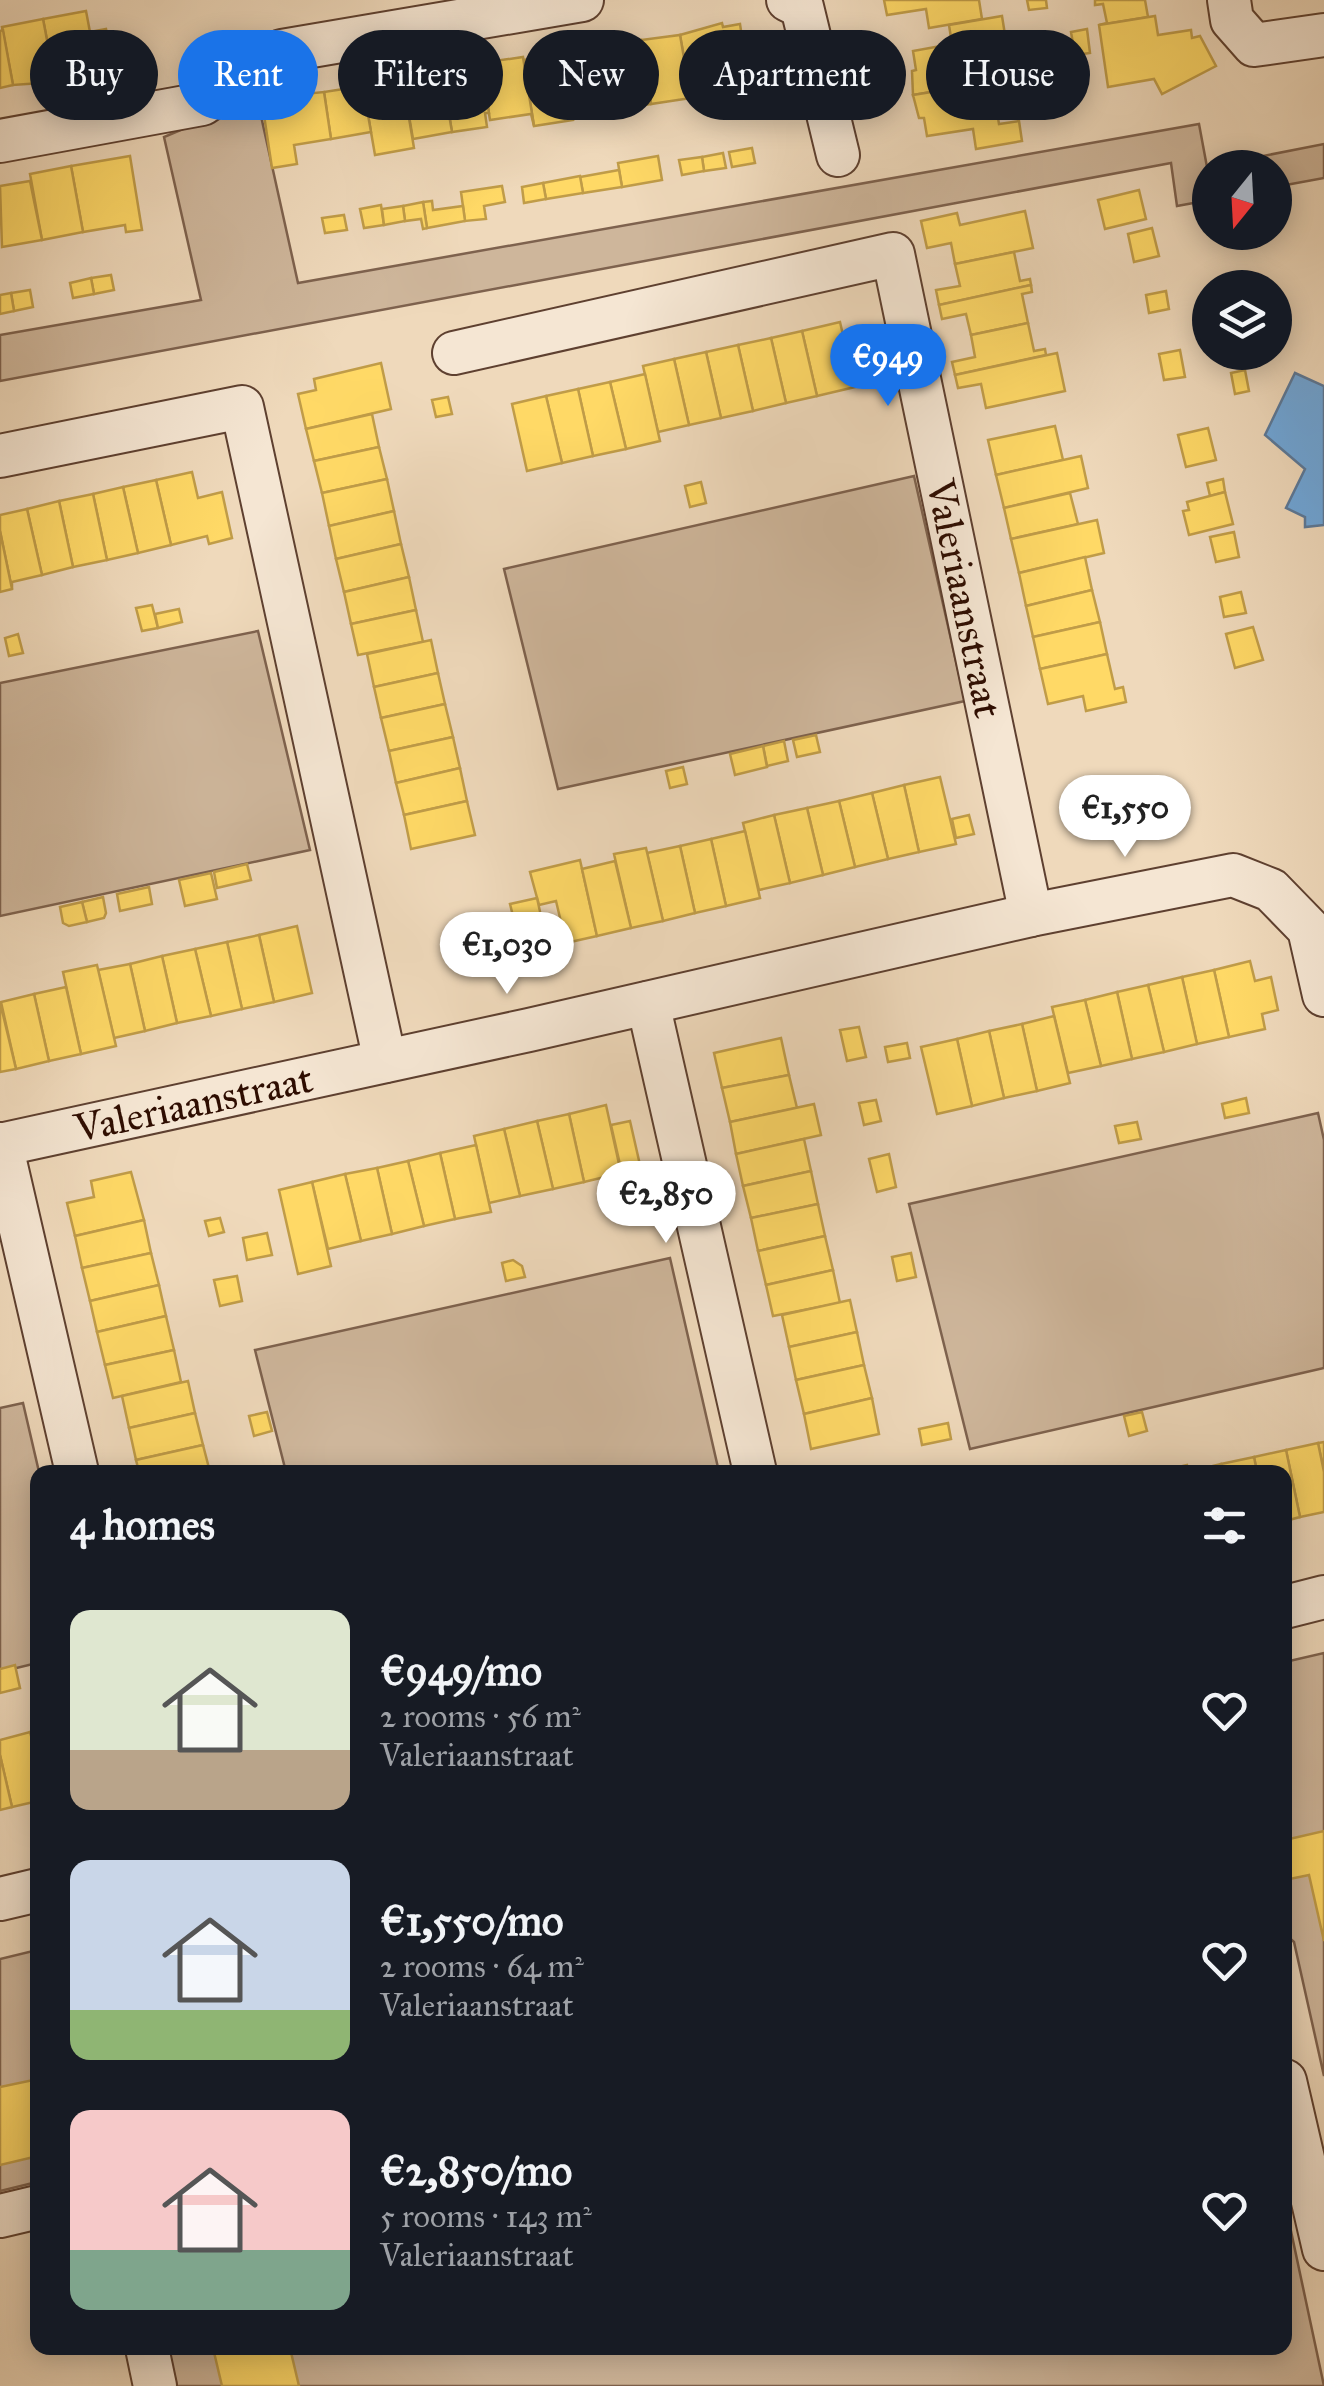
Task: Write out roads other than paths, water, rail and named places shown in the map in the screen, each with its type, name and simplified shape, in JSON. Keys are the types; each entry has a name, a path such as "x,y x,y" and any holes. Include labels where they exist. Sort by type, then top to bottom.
{"street":[{"path":"0,141 202,104 282,52 582,0"},
{"path":"788,0 802,7 838,155"},
{"path":"1228,0 1232,20 1254,45 1324,35"},
{"name":"Valeriaanstraat","path":"454,353 892,254 1031,915"},
{"path":"0,456 242,407 385,1061"},
{"name":"Valeriaanstraat","path":"75,1465 1,1144 1031,915 1233,875 1271,890 1309,929 1324,995"},
{"path":"648,1003 753,1465"},
{"path":"1292,1604 1324,1597"},
{"path":"0,1899 30,1892"},
{"path":"1292,2112 1324,2248"},
{"path":"0,2216 30,2209"},
{"path":"148,2355 155,2386"}]}
